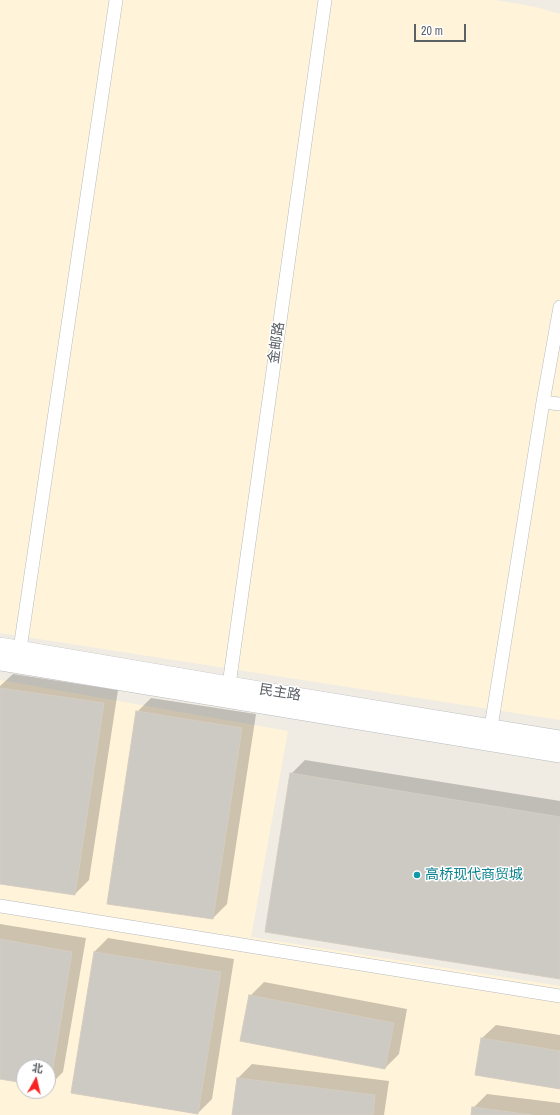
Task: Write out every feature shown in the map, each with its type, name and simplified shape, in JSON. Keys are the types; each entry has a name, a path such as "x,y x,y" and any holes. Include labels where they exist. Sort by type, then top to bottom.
{"street":[{"path":"20,649 116,0"},
{"name":"金邮路","path":"229,685 326,0"},
{"path":"491,727 543,402 560,307"},
{"path":"543,402 560,404"},
{"name":"民主路","path":"0,646 560,739"},
{"name":"民主路","path":"0,662 560,754"},
{"path":"0,906 560,996"}],"shaded area":[{"path":"0,0 495,0 536,7 560,14 560,720 0,633"},
{"path":"0,680 288,731 251,937 560,986 560,1115 0,1115"}],"building":[{"path":"0,688 104,703 75,895 0,884"},
{"path":"136,711 242,728 213,919 107,904"},
{"name":"高桥现代商贸城","path":"290,773 560,817 560,979 265,932"},
{"path":"0,939 72,952 55,1059 16,1059 16,1082 0,1079"},
{"path":"94,952 221,972 198,1114 71,1093"},
{"path":"249,995 394,1023 385,1069 240,1041"},
{"path":"481,1038 560,1051 560,1089 475,1075"},
{"path":"237,1078 375,1095 373,1115 232,1115"},
{"path":"472,1107 532,1115 471,1115"}],"place":[{"name":"高桥现代商贸城","path":"417,875"}]}
